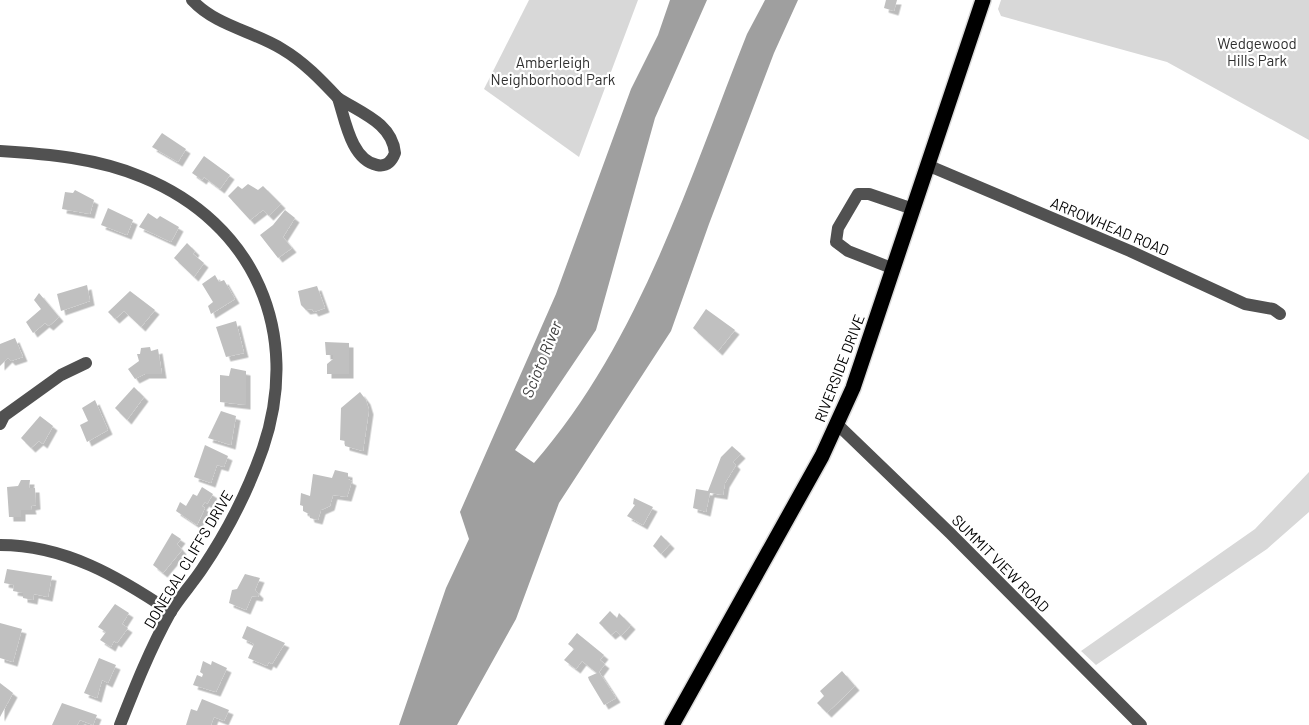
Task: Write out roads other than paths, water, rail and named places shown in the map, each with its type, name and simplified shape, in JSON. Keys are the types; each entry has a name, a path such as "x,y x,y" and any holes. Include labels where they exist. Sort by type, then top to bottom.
{"main road":[{"name":"RIVERSIDE DRIVE","path":"672,725 838,425 894,269 983,0"}],"street":[{"path":"192,0 215,18 281,48 312,71 338,98 375,120 389,134 395,153 392,161 384,165 375,165 356,149 338,98"},
{"name":"DONEGAL CLIFFS DRIVE","path":"0,151 78,158 140,176 167,188 193,204 231,240 250,267 264,294 275,333 276,391 263,447 233,517 202,569 171,612 143,668 120,725"},
{"name":"ARROWHEAD ROAD","path":"927,165 1130,251 1245,304 1273,309 1280,314"},
{"path":"894,269 848,251 836,242 838,228 858,194 869,194 914,209"},
{"path":"0,424 4,416 61,375 86,363"},
{"name":"SUMMIT VIEW ROAD","path":"838,425 951,533 1141,725"},
{"path":"0,545 69,555 119,578 171,612"}],"water":[{"name":"Scioto River","path":"670,0 707,0 655,118 596,330 515,450 534,463 571,416 603,366 632,313 682,202 747,34 765,0 798,0 774,53 671,331 559,503 516,619 457,725 399,725 446,588 469,539 460,512 556,294 631,89 658,35"}],"park label":[{"name":"Wedgewood Hills Park","path":"1257,52"},
{"name":"Amberleigh Neighborhood Park","path":"553,70"}]}
